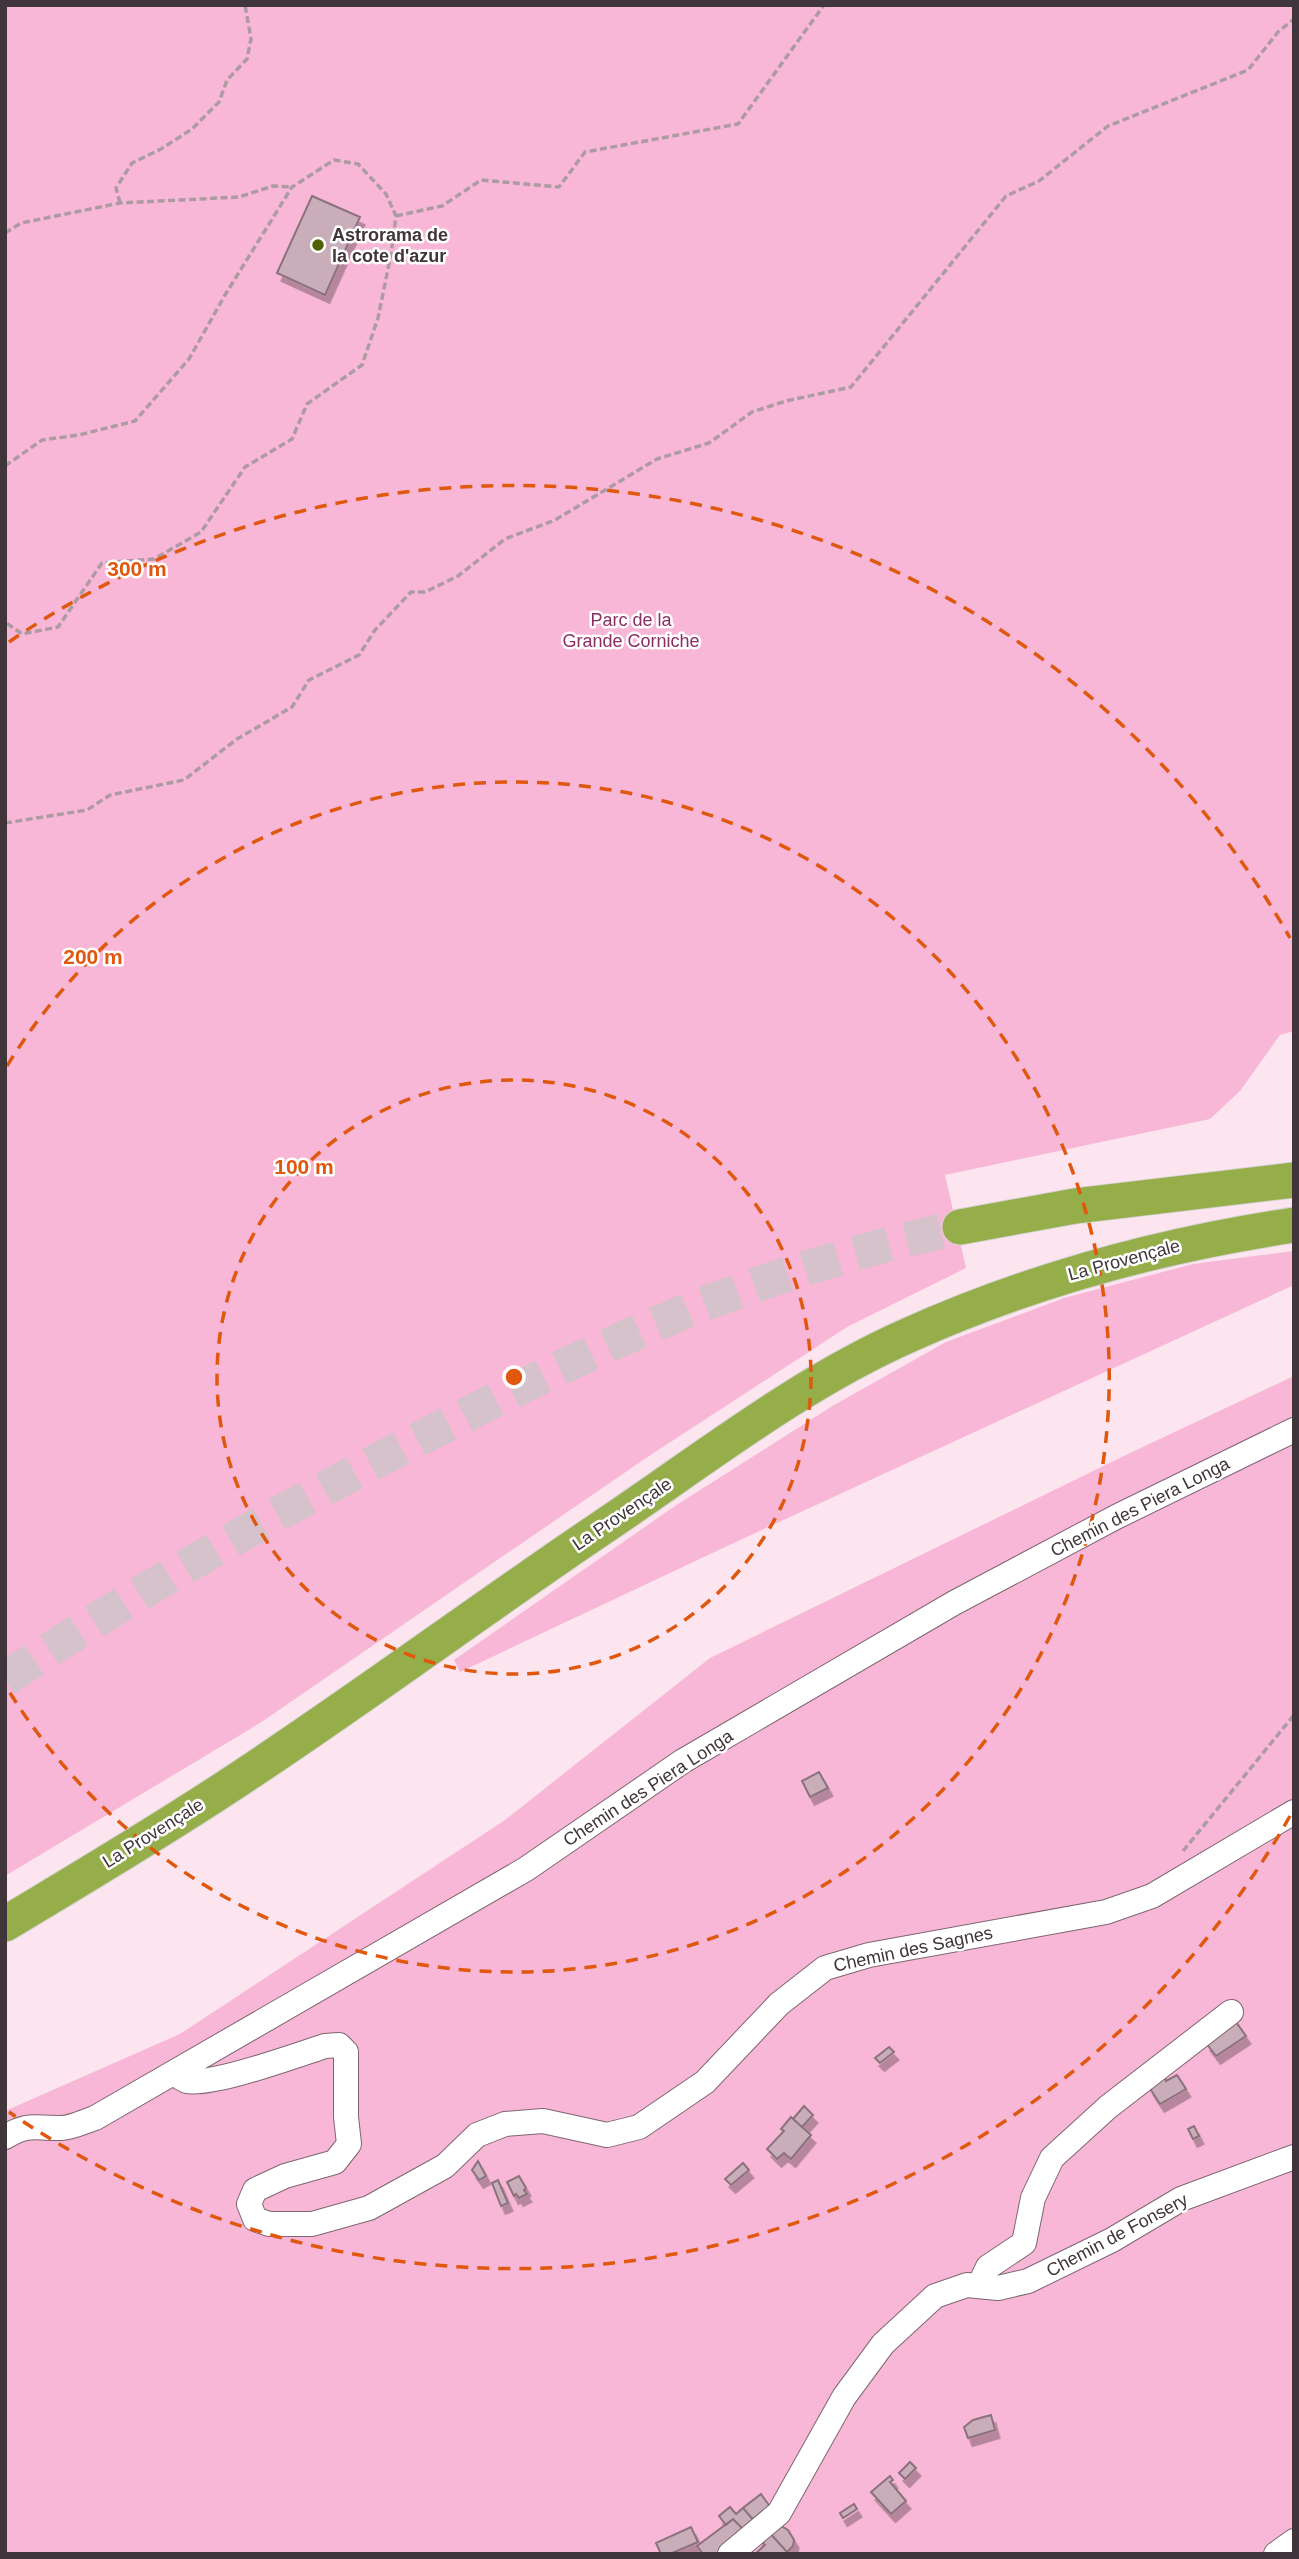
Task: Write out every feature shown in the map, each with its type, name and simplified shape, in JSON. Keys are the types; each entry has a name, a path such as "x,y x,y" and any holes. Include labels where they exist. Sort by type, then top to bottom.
{"highway":[{"path":"960,1227 1075,1206 1294,1180"},
{"name":"La Provençale","path":"5,1924 233,1783 512,1588 772,1412 835,1373 906,1336 1046,1280 1133,1255 1201,1240 1294,1225"}],"lane":[{"name":"Chemin des Piera Longa","path":"5,2137 34,2125 64,2128 95,2118 526,1869 682,1761 942,1610 1116,1517 1294,1430"},
{"name":"Chemin des Sagnes","path":"173,2073 187,2081 204,2080 240,2073 325,2046 339,2045 346,2052 346,2117 349,2144 335,2162 285,2176 255,2190 249,2204 256,2219 269,2224 312,2224 369,2208 407,2189 445,2166 478,2135 505,2124 543,2121 607,2135 639,2127 705,2082 779,2004 825,1968 869,1955 1106,1912 1152,1896 1294,1812"},
{"path":"979,2286 988,2267 1024,2243 1033,2198 1052,2158 1108,2107 1231,2012"},
{"name":"Chemin de Fonsery","path":"730,2554 779,2513 844,2397 883,2344 935,2296 967,2286 998,2288 1028,2281 1112,2240 1181,2199 1294,2157"},
{"path":"1276,2554 1294,2541"}],"path":[{"path":"120,203 116,188 132,163 161,149 192,129 219,102 227,80 247,59 251,39 244,5"},
{"path":"396,216 442,206 481,180 559,187 584,152 738,124 824,5"},
{"path":"5,823 87,810 110,794 184,780 237,739 292,707 309,680 359,655 375,630 411,592 425,592 458,576 505,539 555,520 657,459 709,443 752,412 786,401 851,387 1006,196 1039,181 1108,126 1248,70 1278,32 1294,19"},
{"path":"5,466 42,440 79,435 135,421 189,359 292,187 334,160 358,164 386,194 396,216 391,254 378,318 362,365 307,404 292,439 246,467 201,532 154,559 102,563 58,627 22,634 5,622"},
{"path":"5,233 21,223 120,203 239,197 273,186 292,187"},
{"path":"1179,1856 1294,1716"}],"green space":[{"name":"Parc de la Grande Corniche","path":"5,5 1294,5 1294,1031 1280,1035 1240,1091 1210,1119 945,1175 966,1268 847,1327 646,1458 260,1723 5,1876"},
{"path":"1294,1251 1294,1285 460,1672 454,1660 675,1506 834,1405 946,1342 1064,1298 1193,1264"},
{"path":"1294,1376 1294,2554 5,2554 5,2111 180,2034 505,1820 710,1658"}],"building":[{"name":"Astrorama de la cote d'azur","path":"312,196 360,217 325,295 277,273"},
{"path":"819,1772 828,1788 810,1797 802,1781"},
{"path":"1236,2022 1246,2036 1216,2056 1206,2043"},
{"path":"889,2047 894,2052 880,2063 875,2058"},
{"path":"1177,2075 1186,2089 1160,2104 1149,2087"},
{"path":"804,2106 813,2115 802,2127 793,2119"},
{"path":"791,2117 811,2135 791,2159 784,2153 777,2159 767,2149 784,2131 781,2129"},
{"path":"1194,2126 1199,2136 1193,2139 1188,2129"},
{"path":"478,2161 486,2176 479,2180 472,2170"},
{"path":"743,2163 749,2170 731,2185 725,2179"},
{"path":"519,2176 527,2194 519,2198 516,2194 514,2196 507,2182"},
{"path":"498,2180 508,2203 501,2206 492,2183"},
{"path":"991,2415 995,2430 968,2438 964,2427 973,2420"},
{"path":"910,2462 916,2468 905,2479 899,2473"},
{"path":"890,2476 893,2480 890,2482 906,2501 891,2514 871,2492"},
{"path":"761,2494 771,2508 755,2522 743,2508"},
{"path":"854,2504 857,2509 843,2518 840,2513"},
{"path":"730,2507 736,2514 743,2508 755,2522 745,2531 733,2519 726,2525 719,2516"},
{"path":"733,2519 745,2531 719,2554 703,2554 697,2546"},
{"path":"781,2526 788,2530 794,2540 793,2546 787,2552 768,2531"},
{"path":"691,2527 698,2542 670,2554 661,2554 656,2543"},
{"path":"768,2531 786,2554 755,2554 765,2545 758,2538"}],"tunnel":[{"path":"5,1679 154,1585 307,1498 502,1396 641,1330 785,1275 960,1227"}],"place":[{"name":"Astrorama de la cote d'azur","path":"318,245"}]}
